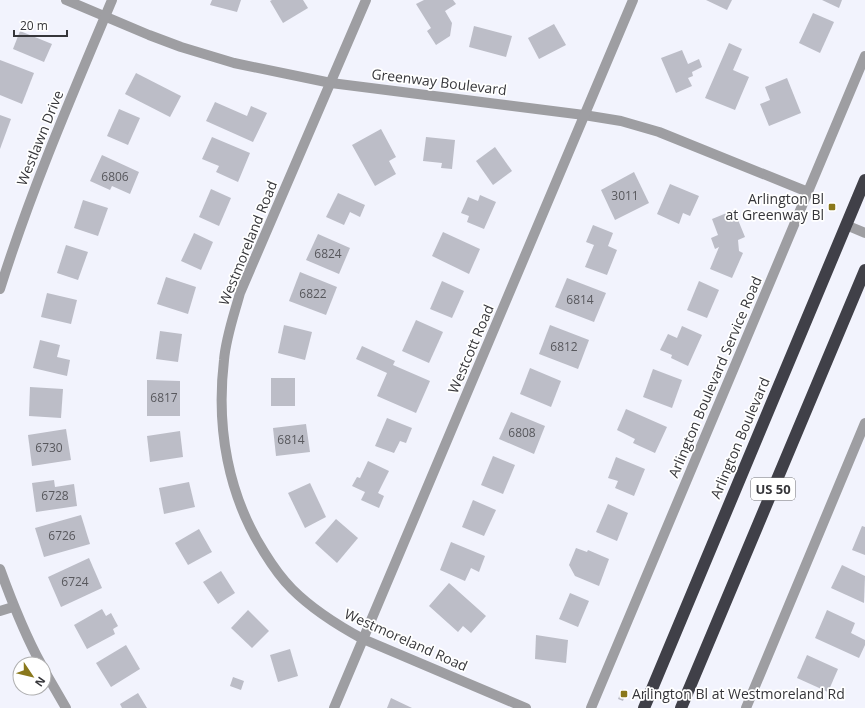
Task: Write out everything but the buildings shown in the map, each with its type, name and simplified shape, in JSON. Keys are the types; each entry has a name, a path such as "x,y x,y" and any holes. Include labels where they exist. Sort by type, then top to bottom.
{"highway":[{"name":"Arlington Boulevard","path":"644,708 865,180"},
{"name":"US 50","path":"681,708 865,270"}],"street":[{"name":"Greenway Boulevard","path":"66,0 175,45 226,60 331,83 584,114 621,121 659,132 808,192"},
{"name":"Westlawn Drive","path":"0,289 32,195 112,0"},
{"name":"Westmoreland Road","path":"366,0 238,299 230,326 224,360 221,400 223,436 229,472 245,516 270,562 290,588 315,610 341,628 363,639 526,708"},
{"name":"Westcott Road","path":"334,708 633,0"},
{"name":"Arlington Boulevard Service Road","path":"591,708 865,56"},
{"path":"846,225 865,233"},
{"path":"746,708 865,423"},
{"path":"0,569 13,607 37,656"},
{"path":"0,612 13,607"},
{"path":"52,684 66,708"}],"place":[{"name":"Arlington Bl at Greenway Bl","path":"832,207"},
{"name":"Arlington Bl at Westmoreland Rd","path":"624,694"}]}
